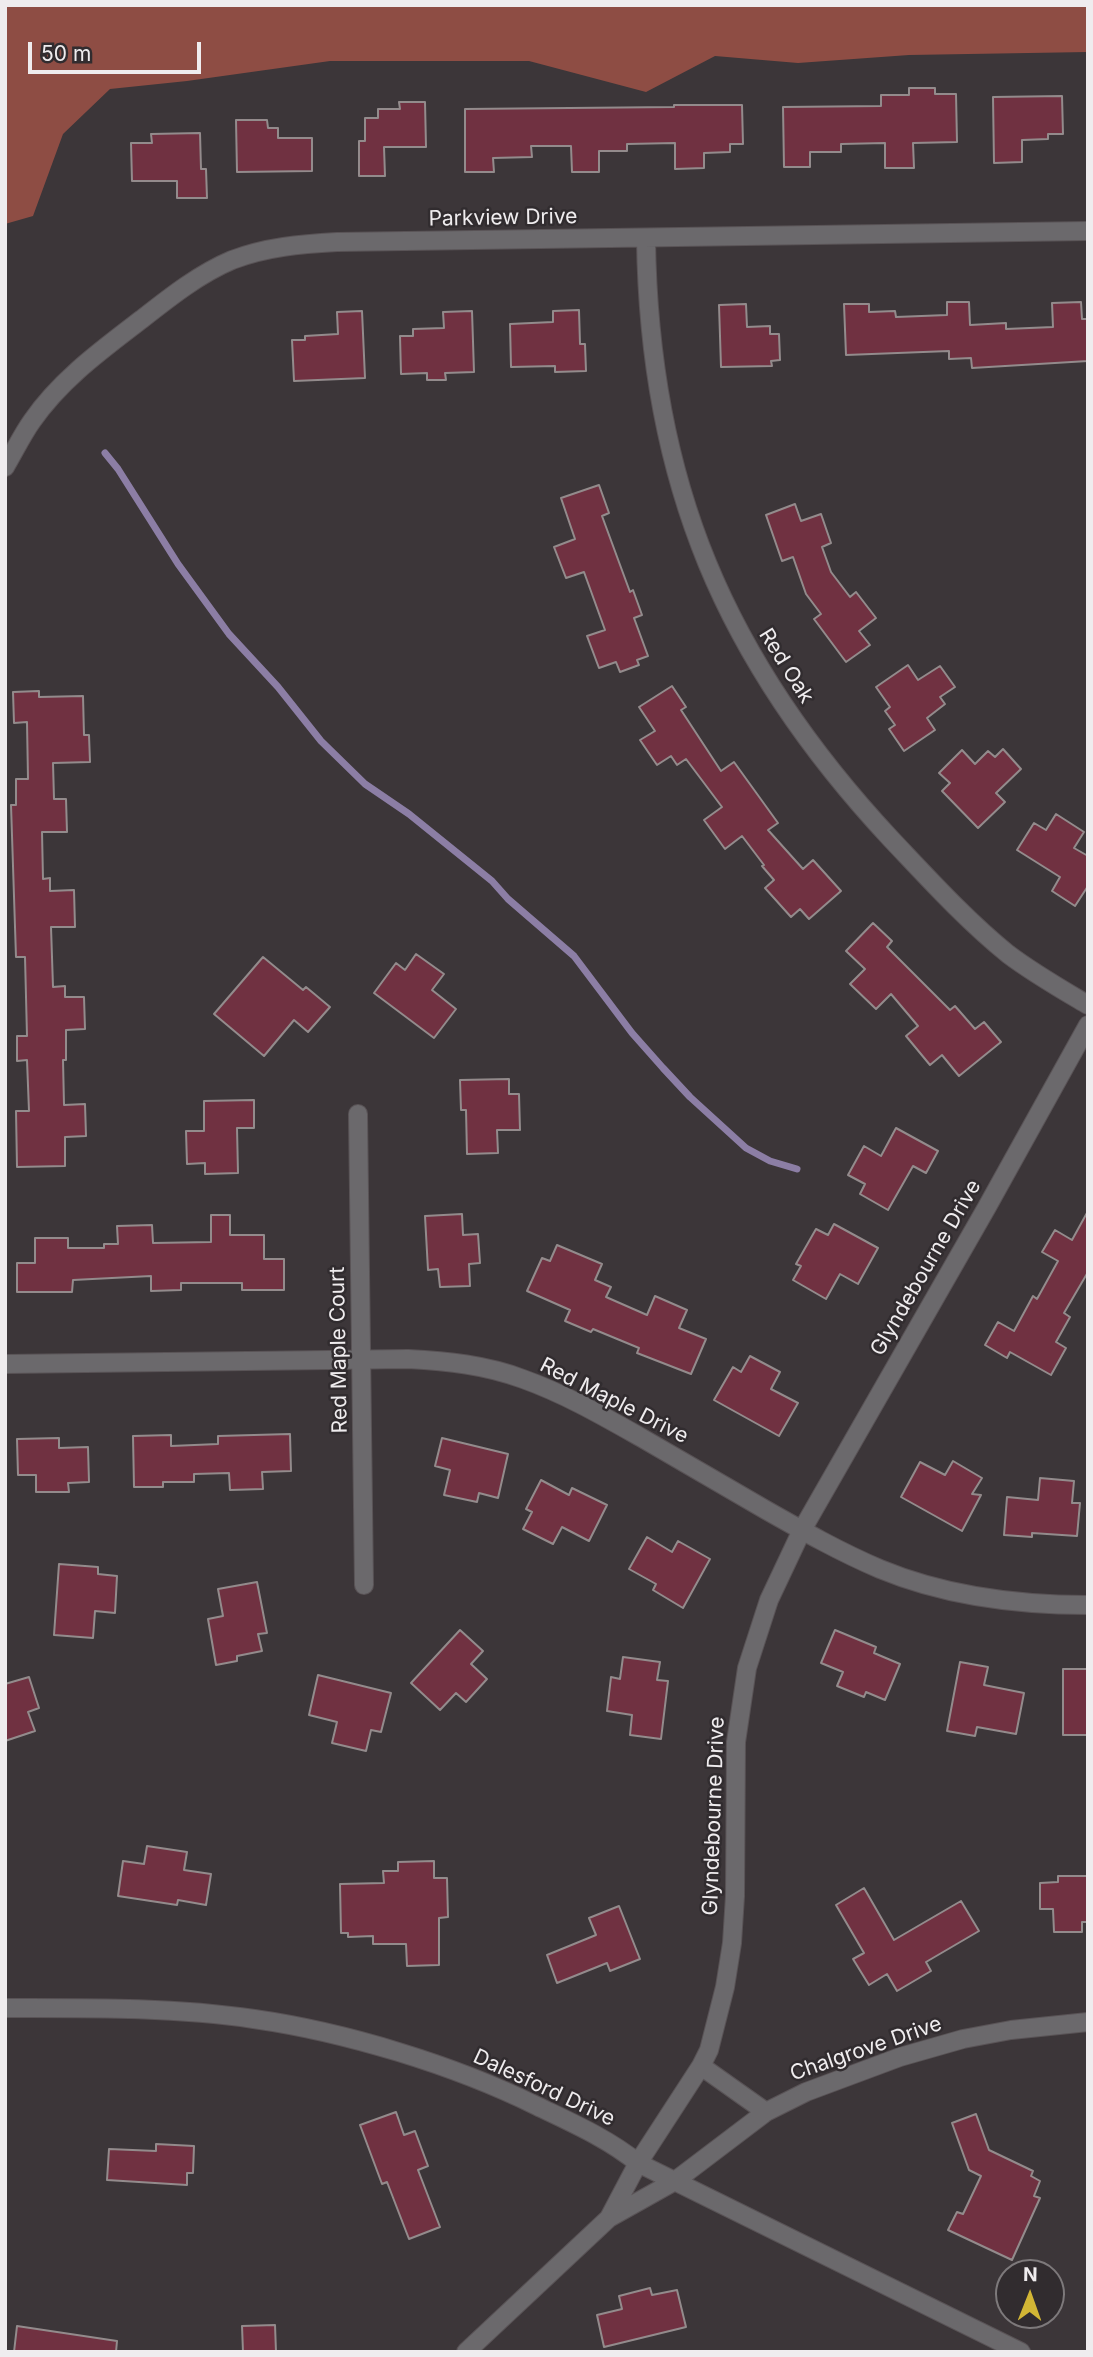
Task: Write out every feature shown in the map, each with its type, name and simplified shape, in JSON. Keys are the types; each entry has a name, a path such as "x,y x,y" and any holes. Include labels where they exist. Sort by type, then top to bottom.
{"street":[{"name":"Parkview Drive","path":"5,467 32,421 55,392 87,361 200,277 260,251 302,244 1088,231"},
{"name":"Red Oak","path":"646,239 649,322 667,436 700,547 740,636 793,721 826,766 906,855 983,933 1009,954 1088,1005"},
{"name":"Glyndebourne Drive","path":"466,2352 609,2218 638,2163 701,2066 717,2022 732,1943 736,1742 747,1668 769,1600 802,1530 1088,1025"},
{"name":"Red Maple Court","path":"358,1114 364,1585"},
{"name":"Red Maple Drive","path":"5,1364 408,1359 467,1364 523,1379 592,1410 802,1530 878,1568 939,1588 1034,1604 1088,1605"},
{"name":"Dalesford Drive","path":"5,2008 212,2015 274,2023 394,2052 493,2086 600,2137 638,2163 1021,2352"},
{"name":"Chalgrove Drive","path":"609,2218 675,2181 766,2112 806,2092 900,2057 963,2039 1011,2030 1088,2022"},
{"path":"701,2066 766,2112"}],"shaded area":[{"path":"5,5 1088,5 1088,52 909,55 798,63 715,56 646,92 529,61 330,61 110,89 63,134 33,216 5,224"}],"building":[{"path":"909,88 935,88 935,94 956,94 957,142 913,143 914,168 885,168 885,143 841,144 841,152 810,152 810,167 784,167 783,107 881,106 881,95 909,95"},
{"path":"1062,96 1063,134 1048,134 1048,139 1022,140 1022,162 994,163 993,97"},
{"path":"399,102 425,102 426,147 384,147 385,176 359,176 359,141 365,141 365,118 378,118 378,109 400,109"},
{"path":"742,105 743,144 730,144 730,152 704,153 704,168 675,169 675,143 627,144 627,151 599,151 599,172 572,172 571,146 531,146 532,157 493,158 494,172 465,172 465,109"},
{"path":"236,120 267,120 268,128 278,128 278,138 312,138 312,171 237,172"},
{"path":"200,133 201,169 206,169 207,198 177,198 177,181 132,181 131,143 152,143 151,134"},
{"path":"947,302 969,302 970,325 1006,323 1006,329 1053,327 1052,303 1081,302 1082,319 1088,319 1088,361 972,368 971,358 949,359 949,351 846,355 844,304 869,304 869,312 895,311 896,317 947,315"},
{"path":"746,304 747,327 770,326 770,334 779,334 780,360 771,361 772,366 721,367 719,305"},
{"path":"579,310 580,344 585,344 586,371 555,372 555,366 511,367 510,324 553,322 553,311"},
{"path":"362,311 365,378 294,381 292,340 305,340 305,336 338,334 337,312"},
{"path":"472,311 474,372 445,373 446,380 427,380 427,373 401,374 400,336 413,336 413,329 444,328 443,312"},
{"path":"599,485 609,513 602,516 630,592 633,590 642,615 634,618 648,656 637,660 639,665 620,672 616,662 599,668 587,636 605,630 584,572 566,578 554,547 575,539 561,498"},
{"path":"795,504 801,521 821,514 831,543 822,547 831,572 850,597 856,592 876,618 859,631 870,645 846,662 814,619 821,614 806,594 793,557 782,561 766,515"},
{"path":"908,665 918,680 940,666 955,687 940,697 945,704 927,718 935,730 904,751 889,729 895,725 885,711 890,707 876,687"},
{"path":"672,686 686,707 681,710 721,771 734,762 778,823 768,830 803,869 813,860 841,891 809,919 800,909 791,917 765,888 774,880 742,836 725,849 704,820 722,807 686,759 677,765 671,756 657,765 640,740 655,731 639,707"},
{"path":"39,691 39,697 83,696 84,735 89,735 90,762 53,763 54,799 66,799 67,832 42,832 43,879 50,878 50,891 74,890 75,927 51,927 53,987 65,986 65,997 84,997 85,1029 66,1030 66,1060 63,1060 64,1105 85,1104 86,1136 65,1137 65,1166 17,1167 16,1111 29,1111 27,1060 17,1061 17,1036 27,1036 25,957 16,957 11,805 16,805 16,779 28,779 27,722 14,723 13,692"},
{"path":"1003,749 1021,769 996,793 1005,802 978,828 942,791 950,783 939,773 962,750 975,764 988,751 995,757"},
{"path":"1056,814 1084,832 1074,848 1088,856 1088,886 1075,906 1052,891 1060,877 1017,850 1034,823 1046,830"},
{"path":"873,923 892,941 887,947 950,1010 955,1006 975,1029 984,1022 1001,1042 959,1076 942,1055 930,1065 906,1036 918,1026 891,994 876,1009 850,984 865,969 846,951"},
{"path":"416,954 444,974 432,990 456,1009 434,1038 374,993 396,963 405,970"},
{"path":"263,957 303,990 306,987 330,1007 308,1032 294,1020 264,1056 214,1014"},
{"path":"509,1079 509,1094 519,1094 520,1130 497,1130 498,1153 467,1154 466,1110 461,1110 460,1080"},
{"path":"254,1100 254,1128 237,1128 238,1173 205,1174 205,1163 187,1164 186,1131 204,1131 204,1101"},
{"path":"896,1128 938,1151 926,1173 913,1166 888,1210 860,1194 865,1184 848,1175 864,1146 881,1156"},
{"path":"1088,1211 1088,1272 1064,1313 1070,1317 1056,1342 1066,1348 1051,1375 1010,1352 1007,1358 985,1345 998,1322 1014,1331 1033,1296 1037,1299 1058,1261 1042,1252 1055,1230 1072,1240"},
{"path":"462,1214 463,1235 478,1234 480,1263 469,1264 470,1286 440,1287 438,1269 428,1270 425,1216"},
{"path":"211,1215 230,1215 230,1235 264,1235 264,1259 284,1259 284,1290 242,1290 242,1283 181,1283 181,1290 151,1291 151,1276 73,1280 72,1292 17,1292 17,1263 35,1263 35,1238 68,1238 68,1248 104,1248 104,1244 118,1244 117,1226 152,1225 153,1243 211,1242"},
{"path":"834,1224 878,1248 858,1284 840,1274 826,1299 793,1280 801,1266 796,1264 816,1229 828,1235"},
{"path":"557,1245 602,1264 595,1280 611,1287 606,1297 647,1315 655,1296 687,1310 679,1328 706,1339 691,1374 637,1353 639,1348 565,1321 570,1310 527,1291 542,1258 550,1261"},
{"path":"750,1356 780,1372 771,1389 798,1403 779,1436 714,1400 733,1367 741,1372"},
{"path":"290,1434 291,1471 262,1472 263,1489 230,1490 229,1473 194,1474 194,1482 163,1482 163,1487 134,1487 133,1436 171,1435 171,1446 218,1444 218,1436"},
{"path":"59,1438 59,1448 88,1447 89,1482 68,1483 69,1492 36,1492 36,1475 18,1475 17,1439"},
{"path":"442,1438 508,1454 498,1498 479,1493 477,1502 444,1495 450,1470 435,1466"},
{"path":"953,1461 982,1478 972,1494 981,1495 962,1531 901,1497 920,1462 945,1475"},
{"path":"1040,1478 1074,1481 1072,1503 1080,1503 1077,1536 1032,1533 1032,1537 1004,1535 1007,1497 1038,1500"},
{"path":"541,1480 569,1495 572,1488 607,1505 589,1541 562,1527 553,1544 523,1529 532,1512 526,1509"},
{"path":"647,1537 672,1552 678,1541 710,1559 683,1608 653,1590 656,1584 629,1569"},
{"path":"59,1564 98,1567 98,1574 117,1576 115,1613 95,1611 93,1638 54,1635"},
{"path":"257,1582 267,1633 258,1634 262,1651 237,1656 237,1661 216,1665 208,1619 223,1616 218,1589"},
{"path":"460,1630 483,1651 471,1664 487,1679 466,1702 456,1693 440,1710 411,1683"},
{"path":"835,1630 876,1647 874,1653 900,1664 885,1700 866,1692 864,1697 837,1686 843,1672 821,1663"},
{"path":"623,1657 660,1662 657,1680 668,1681 661,1739 630,1735 632,1715 607,1711 611,1677 620,1679"},
{"path":"960,1662 988,1667 984,1685 1024,1693 1016,1734 977,1727 975,1736 947,1731"},
{"path":"1063,1669 1088,1669 1088,1735 1063,1735"},
{"path":"318,1675 391,1693 381,1732 371,1730 366,1751 332,1743 337,1722 309,1715"},
{"path":"29,1677 39,1708 28,1712 35,1731 5,1741 5,1684"},
{"path":"147,1846 187,1852 184,1870 211,1874 206,1905 178,1900 177,1905 118,1896 123,1861 144,1864"},
{"path":"434,1861 434,1878 447,1878 448,1917 439,1918 439,1965 407,1966 406,1944 373,1944 373,1936 348,1937 348,1933 341,1933 340,1884 384,1883 383,1871 398,1871 398,1862"},
{"path":"1058,1876 1088,1876 1088,1922 1082,1922 1082,1932 1054,1932 1053,1909 1040,1909 1040,1883 1058,1882"},
{"path":"864,1888 894,1940 961,1901 979,1931 926,1962 931,1971 897,1991 887,1974 869,1985 853,1959 864,1953 836,1905"},
{"path":"619,1906 640,1959 610,1971 607,1963 557,1983 547,1955 596,1935 589,1918"},
{"path":"396,2112 404,2135 415,2131 428,2166 418,2170 440,2227 409,2239 387,2182 382,2184 360,2125"},
{"path":"976,2114 989,2150 1033,2171 1031,2176 1040,2181 1034,2196 1040,2198 1012,2259 948,2230 957,2212 963,2214 981,2176 969,2170 952,2123"},
{"path":"156,2144 194,2146 193,2173 187,2173 187,2185 107,2180 109,2149 156,2151"},
{"path":"650,2288 652,2295 677,2290 686,2327 604,2347 597,2315 622,2309 619,2296"},
{"path":"275,2325 276,2352 243,2352 242,2326"},
{"path":"17,2326 117,2341 116,2352 14,2352"}],"waterway":[{"path":"105,453 178,564 229,634 278,687 321,741 365,784 409,814 492,881 508,899 574,956 632,1033 663,1068 690,1097 746,1148 770,1161 797,1169"}]}
